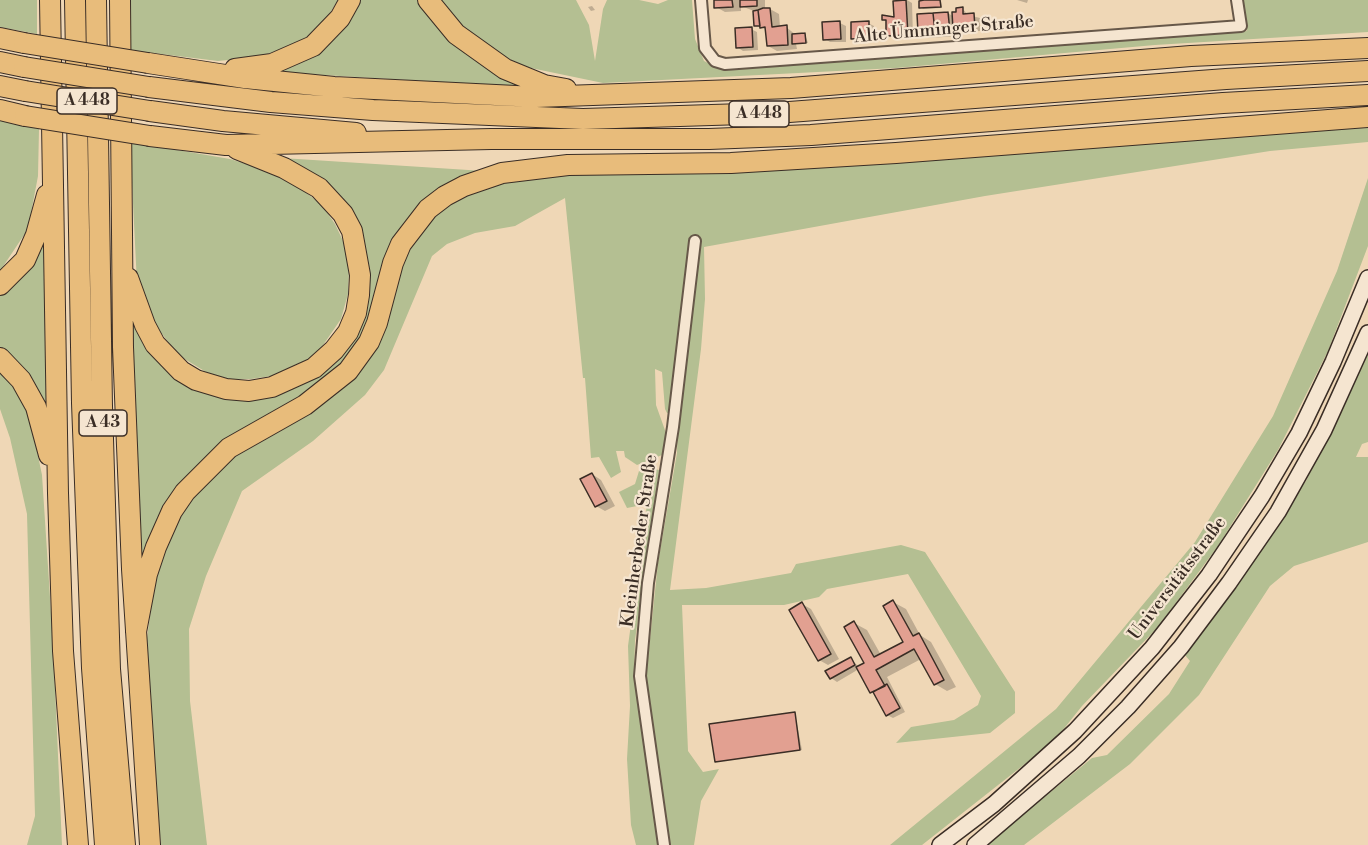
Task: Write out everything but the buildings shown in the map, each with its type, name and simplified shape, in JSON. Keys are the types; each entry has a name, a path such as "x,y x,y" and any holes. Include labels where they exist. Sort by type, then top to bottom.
{"highway":[{"path":"50,0 58,493 63,651 76,840"},
{"name":"A 43","path":"75,0 82,403 92,668 105,845"},
{"name":"A 43","path":"96,0 102,406 110,669 125,845"},
{"path":"120,0 118,85 123,347 136,632 150,845"},
{"path":"194,69 240,69 272,64 298,54 313,46 329,31 350,0"},
{"path":"428,0 456,34 505,69 544,85 589,94"},
{"path":"0,38 246,78 334,87 537,97 803,87 1191,56 1368,48"},
{"name":"A 448","path":"0,62 149,87 271,102 373,110 583,119 776,113 1214,80 1368,71"},
{"name":"A 448","path":"0,86 25,92 223,121 338,131 491,139 650,140 811,135 1223,103 1368,95"},
{"path":"0,112 150,136 226,145 491,139"},
{"path":"136,632 147,574 156,547 172,512 185,492 229,448 305,405 348,371 369,342 377,323 393,263 401,244 428,209 464,186 502,173 558,166 731,163 896,153 1368,117"},
{"path":"123,266 145,325 155,344 169,361 196,380 238,390 272,387 314,368 334,350 348,332 356,313 359,295 357,251 343,214 319,188 303,178 226,145"},
{"path":"0,285 25,260 36,235 53,166"},
{"path":"0,358 21,380 36,407 58,493"}],"main road":[{"name":"Universitätsstraße","path":"940,845 994,804 1075,731 1152,648 1209,575 1262,496 1299,433 1333,362 1368,278"},
{"path":"975,845 1079,756 1128,707 1181,646 1230,584 1293,487 1324,430 1368,333"}],"street":[{"name":"Alte Ümminger Straße","path":"701,0 705,48 715,61 725,64 1241,26 1237,0"},
{"name":"Kleinherbeder Straße","path":"664,845 640,676 648,583 673,427 695,241"}],"green space":[{"path":"0,0 37,0 37,34 0,27"},
{"path":"130,0 338,0 328,16 303,41 259,57 218,61 128,50"},
{"path":"356,0 420,0 524,87 273,72"},
{"path":"439,0 576,0 589,25 595,61 603,9 607,0 639,0 658,4 668,0 692,0 695,39 704,61 716,67 743,69 1247,31 1241,0 1368,0 1368,32 1155,45 896,68 603,83 526,67 501,55 463,27"},
{"path":"0,120 39,129 38,176 28,229 0,271"},
{"path":"1368,123 1368,142 1270,151 985,196 704,247 705,299 701,349 670,590 706,588 791,573 796,564 901,545 925,552 1015,692 1015,713 990,733 896,743 911,727 954,720 978,705 981,696 908,574 827,589 819,597 784,605 682,605 688,751 703,772 719,769 701,801 694,845 636,845 631,825 627,759 630,706 628,646 647,504 627,508 619,492 635,484 639,471 650,468 659,470 635,640 634,676 646,677 658,563 677,453 678,411 667,413 665,409 662,372 655,369 656,405 666,433 662,455 637,465 625,457 624,451 616,451 621,472 611,478 599,457 591,458 585,378 583,378 565,198 515,226 475,233 447,244 432,256 384,370 365,395 313,441 242,491 206,576 189,629 190,701 207,845 161,845 147,711 147,638 155,579 174,524 191,498 226,460 320,405 398,277 408,249 439,210 490,183 569,174 633,175 884,161"},
{"path":"130,142 230,159 265,170 296,185 322,205 344,243 349,269 348,294 341,319 319,351 299,366 271,376 251,379 228,379 206,372 178,355 153,322 137,284"},
{"path":"282,158 484,171 438,192 353,353 321,386 231,437 139,578 131,317 159,359 241,396 350,338 364,249"},
{"path":"1368,178 1368,246 1328,351 1278,450 1218,546 1158,627 1082,706 1054,741 922,845 890,845 1056,709 1195,542 1273,416 1337,271"},
{"path":"46,225 51,418 34,383 0,348 0,291"},
{"path":"1368,353 1368,442 1362,444 1356,457 1368,457 1368,542 1294,566 1270,586 1199,695 1130,764 1024,845 986,845 1092,758 1107,755 1169,694 1190,661 1184,654 1306,481"},
{"path":"0,369 17,386 27,403 42,475 53,643 62,845 27,845 35,816 27,514 10,438 0,409"}]}
